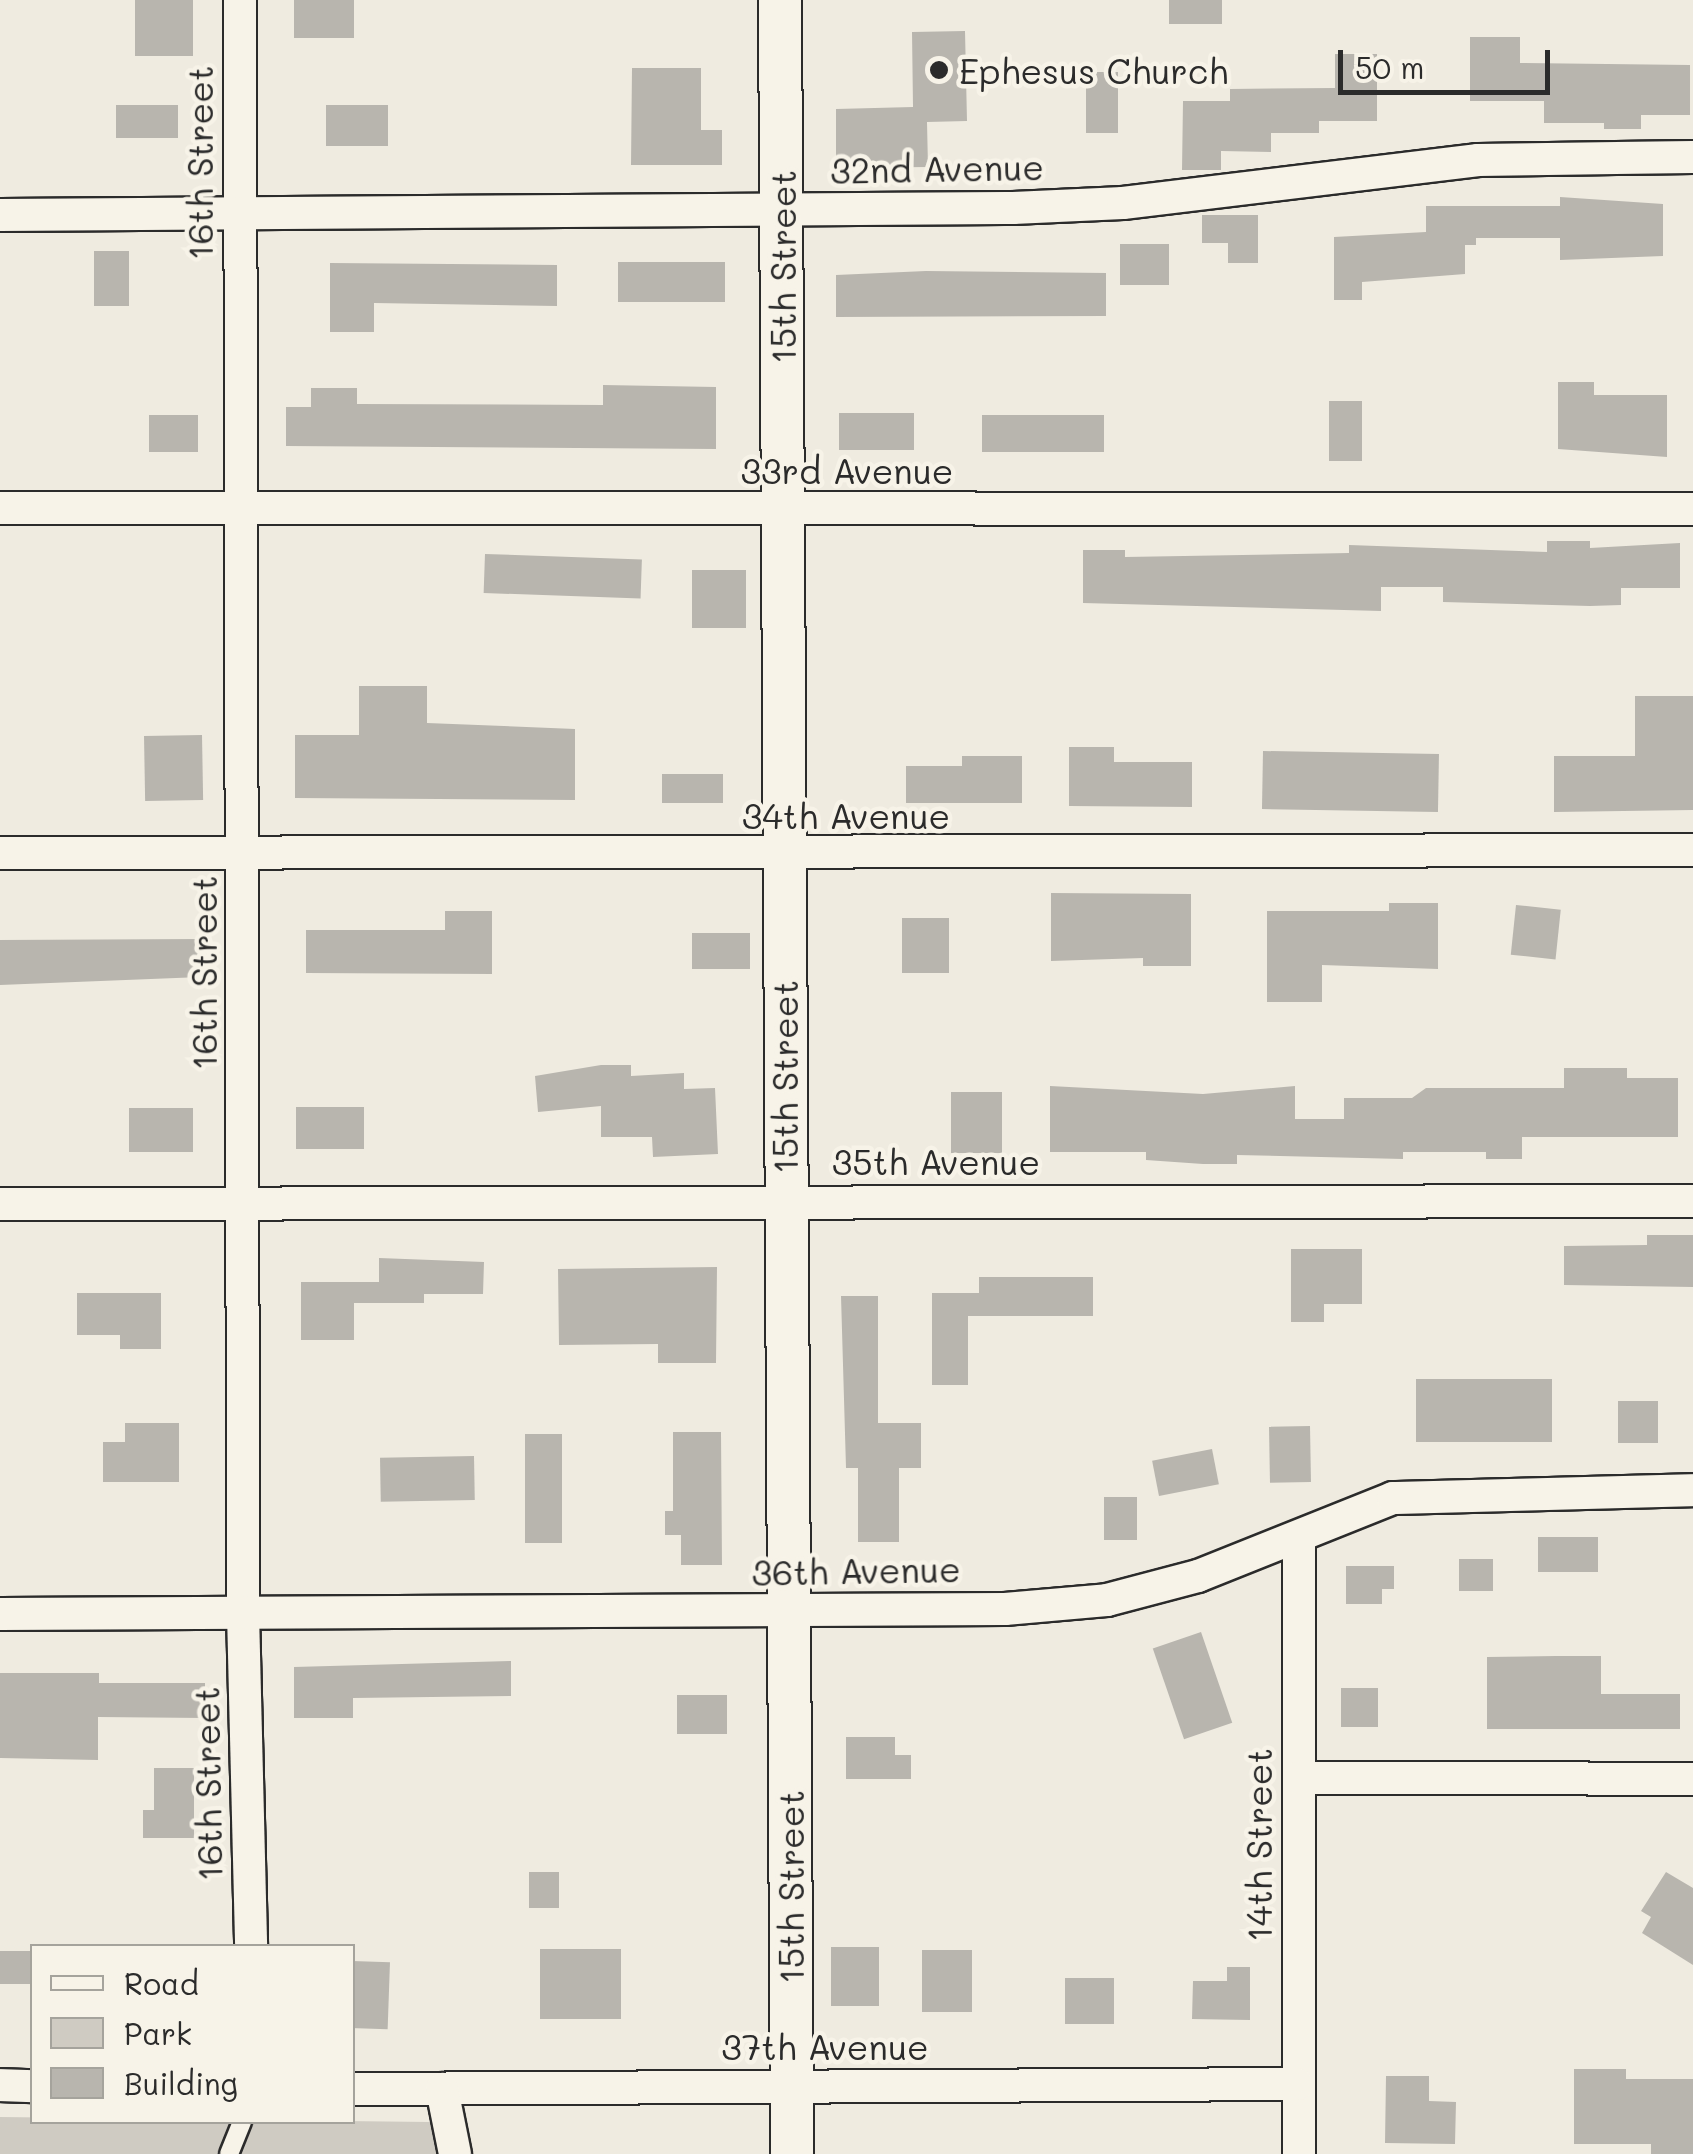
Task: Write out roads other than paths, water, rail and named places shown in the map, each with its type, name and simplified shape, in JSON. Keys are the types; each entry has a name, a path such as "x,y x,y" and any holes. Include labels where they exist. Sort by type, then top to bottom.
{"street":[{"name":"16th Street","path":"240,0 243,1613 251,1944"},
{"name":"15th Street","path":"780,0 792,2154"},
{"name":"32nd Avenue","path":"0,216 782,210 1124,203 1478,160 1693,158"},
{"name":"33rd Avenue","path":"0,508 1693,509"},
{"name":"34th Avenue","path":"0,853 785,856 1693,850"},
{"name":"35th Avenue","path":"0,1204 1693,1201"},
{"name":"36th Avenue","path":"0,1614 1005,1609 1106,1600 1198,1576 1392,1498 1693,1490"},
{"name":"14th Street","path":"1299,1537 1300,2154"},
{"path":"1299,1778 1693,1780"},
{"name":"37th Avenue","path":"355,2089 1298,2084"},
{"path":"0,2085 30,2086"},
{"path":"442,2089 455,2154"}],"lane":[{"path":"229,2154 241,2124"}],"place":[{"name":"Ephesus Church","path":"939,70"}]}
